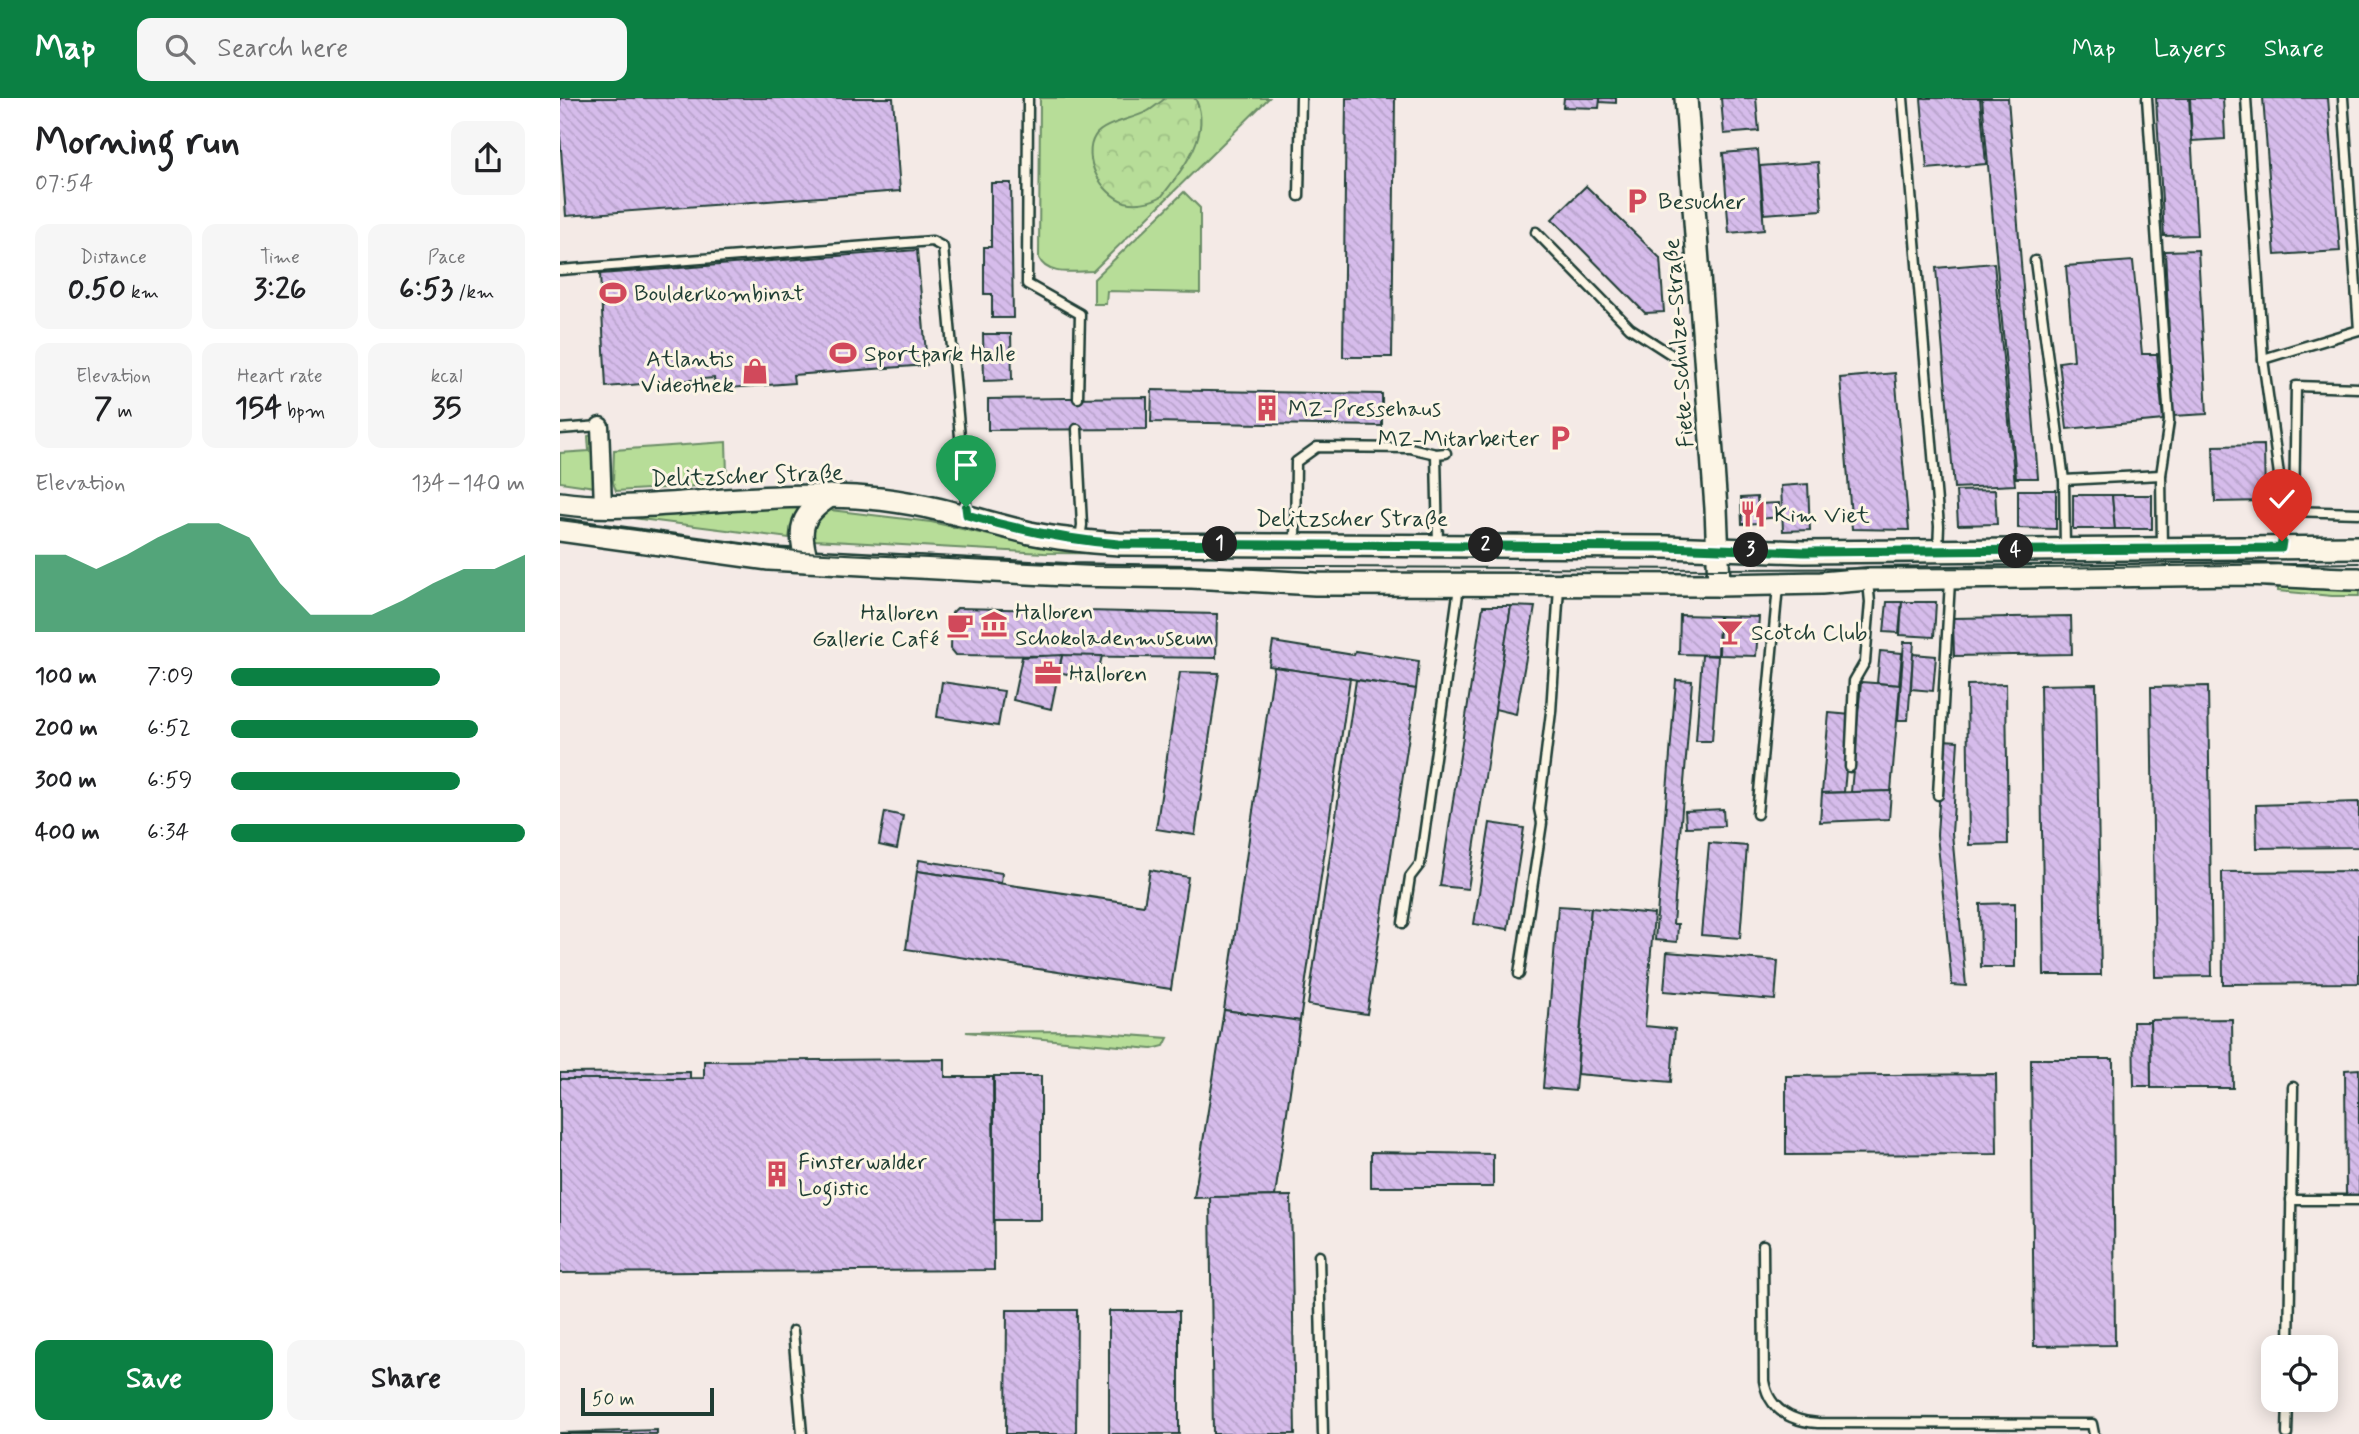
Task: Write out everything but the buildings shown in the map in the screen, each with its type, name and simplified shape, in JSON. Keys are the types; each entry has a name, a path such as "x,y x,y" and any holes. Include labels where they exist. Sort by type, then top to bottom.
{"main road":[{"name":"Fiete-Schulze-Straße","path":"1686,98 1719,585"},
{"name":"Delitzscher Straße","path":"560,503 603,506 830,496 909,503 1032,533 1119,544 1438,545 1938,552 2359,547"},
{"path":"807,561 802,544 804,521 810,511 830,496"},
{"path":"560,530 701,550 807,561 960,570 1303,583 1719,585 1821,583 1868,579 2242,574 2359,579"}],"street":[{"path":"600,426 603,506"}],"lane":[{"path":"1028,98 1027,284 1080,314 1078,398"},
{"path":"1300,196 1301,98"},
{"path":"1903,98 1938,512 1938,552"},
{"path":"2147,98 2169,421 2161,475 2162,550"},
{"path":"2246,98 2263,359 2284,511 2281,548"},
{"path":"2263,359 2359,330 2343,98"},
{"path":"1536,232 1630,328 1672,355"},
{"path":"560,270 932,241 943,247 967,515"},
{"path":"2035,261 2064,480 2066,551"},
{"path":"2294,512 2296,386 2359,388"},
{"path":"560,429 600,426"},
{"path":"1077,429 1082,525 1080,541"},
{"path":"1295,545 1296,462 1317,447 1410,449 1441,453 1438,545"},
{"path":"2064,480 2161,475"},
{"path":"2284,511 2359,513"},
{"path":"1938,795 1950,578"},
{"path":"1850,767 1854,681 1865,662 1870,602 1868,579"},
{"path":"1758,814 1778,583"},
{"path":"1403,922 1410,877 1420,864 1459,584"},
{"path":"1519,974 1542,823 1539,809 1552,712 1559,584"},
{"path":"2289,1335 2293,1087"},
{"path":"2291,1200 2359,1200"},
{"path":"1763,1245 1764,1381 1767,1396 1775,1407 1789,1415 1804,1422 1818,1423 2092,1424 2094,1434"},
{"path":"1318,1256 1323,1434"},
{"path":"793,1331 802,1434"},
{"path":"2287,1434 2288,1412"}],"green space":[{"path":"1040,98 1269,98 1093,271 1070,272 1048,268 1039,258"},
{"path":"1166,98 1196,100 1200,113 1198,138 1186,163 1162,196 1144,202 1125,202 1109,192 1096,175 1092,165 1091,145 1095,136 1105,128 1142,114"},
{"path":"1184,192 1200,208 1200,293 1107,291 1106,304 1094,304 1094,279"},
{"path":"594,435 595,487 560,482 560,453 589,451 588,436"},
{"path":"726,442 727,474 711,476 712,485 616,491 613,482 614,450"},
{"path":"793,501 799,507 789,538 609,515"},
{"path":"830,510 931,522 1041,547 1296,555 1044,553 814,540 814,519"},
{"path":"2278,587 2359,591 2359,596 2278,591"},
{"path":"1074,1031 1168,1038 1164,1046 1152,1049 966,1032"}],"tram line":[{"path":"560,520 804,552 1093,566 1718,569 2359,563"}],"place":[{"name":"Besucher","path":"1637,201"},
{"name":"Boulderkombinat","path":"613,293"},
{"name":"Sportpark Halle","path":"843,353"},
{"name":"Atlantis Videothek","path":"755,371"},
{"name":"MZ-Pressehaus","path":"1267,408"},
{"name":"MZ-Mitarbeiter","path":"1560,438"},
{"name":"Kim Viet","path":"1753,514"},
{"name":"Halloren Schokoladenmuseum","path":"994,624"},
{"name":"Halloren Gallerie Café","path":"960,625"},
{"name":"Scotch Club","path":"1730,632"},
{"name":"Halloren","path":"1048,673"},
{"name":"Finsterwalder Logistic","path":"777,1174"}],"route":[{"path":"966,507 967,515 1032,533 1119,544 1470,545 1938,552 2281,548 2282,541"}]}
